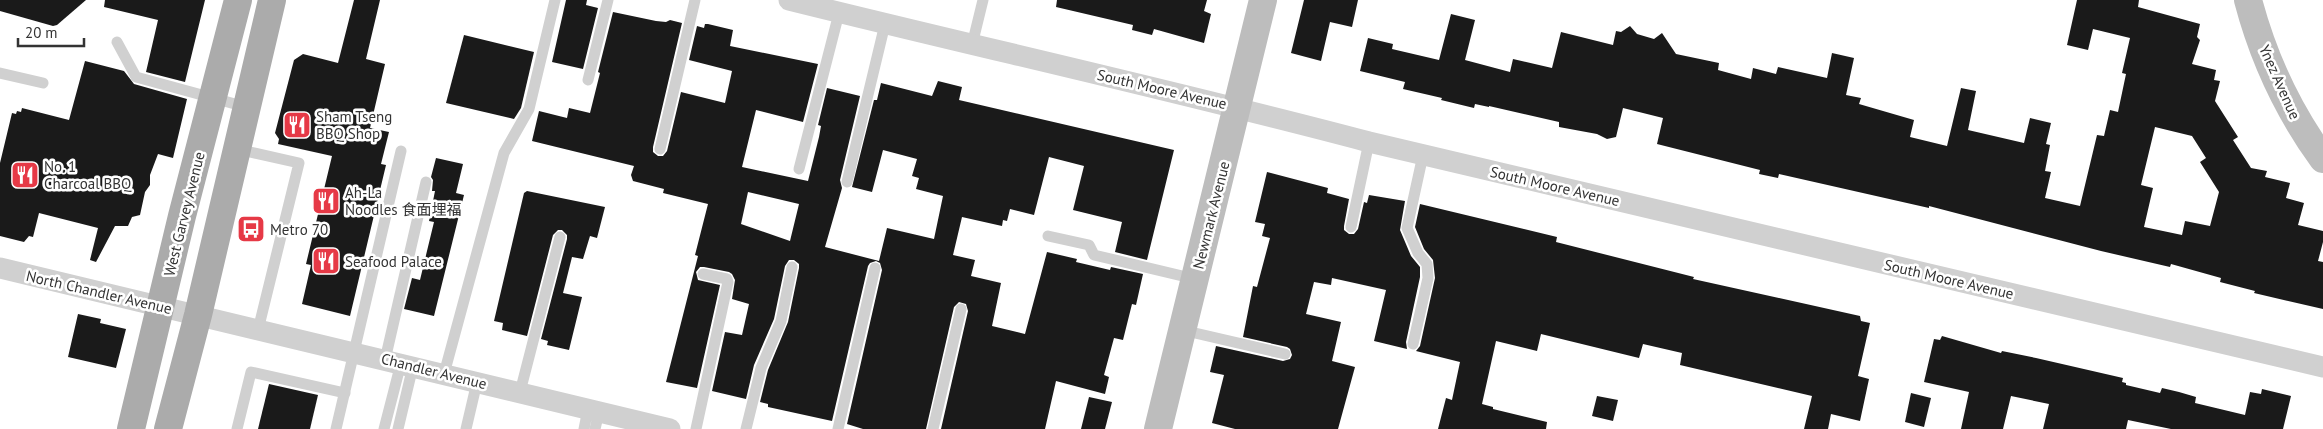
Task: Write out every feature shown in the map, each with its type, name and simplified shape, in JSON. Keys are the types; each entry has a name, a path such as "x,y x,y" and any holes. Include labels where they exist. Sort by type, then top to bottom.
{"main road":[{"name":"West Garvey Avenue","path":"132,429 182,216 238,0"},
{"path":"170,429 272,0"}],"street":[{"name":"South Moore Avenue","path":"788,0 1237,107 1423,155 2323,366"},
{"name":"Newmark Avenue","path":"1158,429 1263,0"},
{"name":"Ynez Avenue","path":"2248,0 2254,23 2273,72 2301,129 2323,160"},
{"name":"North Chandler Avenue","path":"0,268 198,315"},
{"name":"Chandler Avenue","path":"198,315 520,392 592,420 663,428"}],"lane":[{"path":"444,374 504,153 529,109 555,0"},
{"path":"588,80 608,0"},
{"path":"660,149 695,0"},
{"path":"972,45 983,0"},
{"path":"800,169 839,12"},
{"path":"847,182 886,24"},
{"path":"117,42 136,77 246,108"},
{"path":"0,72 42,83"},
{"path":"1351,227 1369,142"},
{"path":"237,149 299,163 258,330"},
{"path":"336,429 401,151"},
{"path":"1413,344 1428,278 1426,264 1418,253 1407,228 1423,155"},
{"path":"384,429 400,363 426,182"},
{"path":"1048,236 1089,245 1094,255 1195,279"},
{"path":"520,392 560,237"},
{"path":"746,429 761,368 781,320 792,267"},
{"path":"838,429 875,268"},
{"path":"696,429 728,282 727,279 703,274"},
{"path":"933,429 961,309"},
{"path":"1182,330 1285,354"},
{"path":"398,429 400,363"},
{"path":"237,429 252,372 345,393"},
{"path":"466,429 477,382"}],"building":[{"path":"0,0 86,0 57,25 53,26 0,11"},
{"path":"105,0 205,0 185,82 146,72 158,20 104,7"},
{"path":"354,0 380,0 366,59 385,64 370,128 389,132 381,164 386,165 350,316 302,304 311,265 306,264 332,156 278,144 279,139 275,133 294,60 303,54 338,63"},
{"path":"566,0 587,0 586,5 598,8 583,69 552,62"},
{"path":"1057,0 1207,0 1204,11 1211,14 1204,43 1154,29 1152,35 1132,30 1133,25 1056,7"},
{"path":"1304,0 1358,0 1352,27 1330,22 1321,61 1291,53"},
{"path":"2077,0 2139,0 2138,7 2200,24 2197,37 2200,40 2192,64 2216,70 2214,80 2220,81 2215,101 2238,137 2233,140 2251,168 2267,171 2265,177 2290,183 2286,198 2304,203 2298,225 2323,231 2323,242 2318,261 2323,262 2323,309 2254,293 2255,291 2220,282 2221,278 2171,264 2170,267 2101,251 1929,206 1929,208 1779,174 1778,178 1759,174 1760,170 1657,144 1663,118 1623,108 1616,137 1607,139 1597,134 1559,127 1559,122 1489,106 1475,104 1474,108 1441,100 1442,98 1403,89 1405,82 1360,71 1368,38 1393,44 1392,49 1439,60 1451,14 1475,20 1465,60 1510,72 1513,59 1552,68 1561,32 1613,45 1616,31 1621,32 1630,26 1637,34 1654,39 1662,33 1676,54 1719,63 1718,70 1751,79 1753,68 1776,74 1778,67 1827,78 1832,53 1854,58 1846,95 1861,98 1859,104 1914,120 1910,137 1947,146 1961,88 1976,91 1968,130 2024,143 2030,118 2051,123 2046,144 2050,145 2045,171 2051,172 2045,198 2080,206 2097,135 2104,136 2110,110 2118,112 2126,74 2122,73 2130,38 2093,29 2088,50 2067,45","holes":["2155,127 2192,136 2206,158 2200,162 2219,192 2210,226 2185,221 2182,235 2144,227 2153,188 2141,185"]},
{"path":"613,12 656,21 666,22 670,20 682,23 653,147 653,152 658,156 663,156 667,151 681,92 725,103 732,71 689,60 697,26 704,28 705,24 708,24 733,30 730,46 818,64 803,122 756,110 742,167 808,181 819,137 821,126 818,125 827,88 860,96 840,180 842,188 825,247 879,261 887,228 934,239 943,196 916,189 919,178 912,176 917,159 883,150 872,192 852,187 874,100 877,100 881,83 932,96 938,81 962,87 959,100 1174,150 1147,260 1115,252 1122,222 1073,210 1084,166 1049,157 1034,215 1010,209 1007,221 1003,220 1002,226 962,217 953,255 975,260 971,276 1001,283 992,326 1025,334 1047,252 1077,259 1076,262 1110,270 1111,267 1143,274 1136,305 1132,304 1123,340 1114,338 1104,375 1109,377 1105,394 1056,381 1045,429 941,429 968,311 966,304 959,302 954,307 926,429 863,429 847,424 882,270 880,263 876,261 868,266 832,421 768,407 768,404 760,402 768,370 788,322 799,268 799,264 794,260 789,260 785,266 774,319 754,365 746,399 712,391 725,332 742,335 749,304 732,299 735,280 729,272 700,267 696,272 698,280 720,285 697,388 666,382 698,256 695,255 708,204 663,193 664,189 633,181 631,175 634,166 532,141 539,111 567,118 569,108 590,113 600,73 598,72","holes":["748,192 799,204 790,241 741,224"]},
{"path":"464,35 534,52 521,108 514,119 446,103"},
{"path":"85,61 124,71 134,84 187,99 173,158 158,154 150,175 150,185 145,192 140,215 132,217 128,226 115,226 96,262 90,260 98,228 39,213 33,237 29,236 24,242 0,236 0,163 12,113 21,112 22,108 69,120"},
{"path":"436,158 463,164 456,193 464,195 434,316 404,309 412,278 420,280 434,222 429,221 435,191 432,191 433,180 431,177"},
{"path":"1267,172 1328,188 1327,193 1349,199 1344,230 1349,234 1354,234 1358,229 1364,202 1367,203 1369,195 1405,201 1400,230 1411,256 1420,267 1420,277 1406,342 1407,349 1374,341 1386,290 1332,278 1331,285 1314,282 1306,314 1341,322 1332,361 1355,367 1338,429 1235,429 1212,423 1224,375 1210,372 1216,346 1283,361 1290,359 1292,355 1287,347 1243,337 1253,286 1257,287 1270,238 1262,236 1265,224 1255,222"},
{"path":"527,191 605,207 597,238 590,236 583,259 572,257 563,293 582,297 569,350 547,345 548,341 541,339 567,239 567,235 562,230 558,230 553,235 527,336 502,330 503,323 494,321 524,193"},
{"path":"1420,204 1557,237 1556,242 1694,277 1693,279 1860,316 1861,321 1870,323 1858,376 1869,379 1860,421 1831,414 1828,429 1804,429 1812,396 1680,365 1682,353 1643,344 1639,358 1541,334 1537,351 1496,341 1482,404 1493,407 1493,409 1547,422 1546,429 1438,429 1446,398 1452,400 1460,362 1416,351 1420,346 1435,278 1433,260 1424,249 1415,227"},
{"path":"78,314 101,319 100,323 126,329 116,368 68,357"},
{"path":"1942,336 2001,353 2002,351 2123,378 2122,382 2126,383 2126,385 2160,393 2162,388 2179,392 2196,397 2195,403 2245,415 2250,392 2261,394 2262,389 2291,396 2283,429 2171,429 2128,420 2126,429 2043,429 2049,404 2011,396 2003,429 1961,429 1969,392 1924,382 1934,339 1940,340"},
{"path":"269,384 318,395 310,429 258,429"},
{"path":"1911,393 1931,398 1924,427 1905,422"},
{"path":"1597,396 1618,400 1613,421 1592,416"},
{"path":"1089,397 1112,402 1105,429 1081,429"}],"place":[{"name":"Sham Tseng BBQ Shop","path":"297,125"},
{"name":"No. 1 Charcoal BBQ","path":"25,175"},
{"name":"Ah-La Noodles 食面埋福","path":"326,201"},
{"name":"Metro 70","path":"251,229"},
{"name":"Seafood Palace","path":"326,261"}]}
